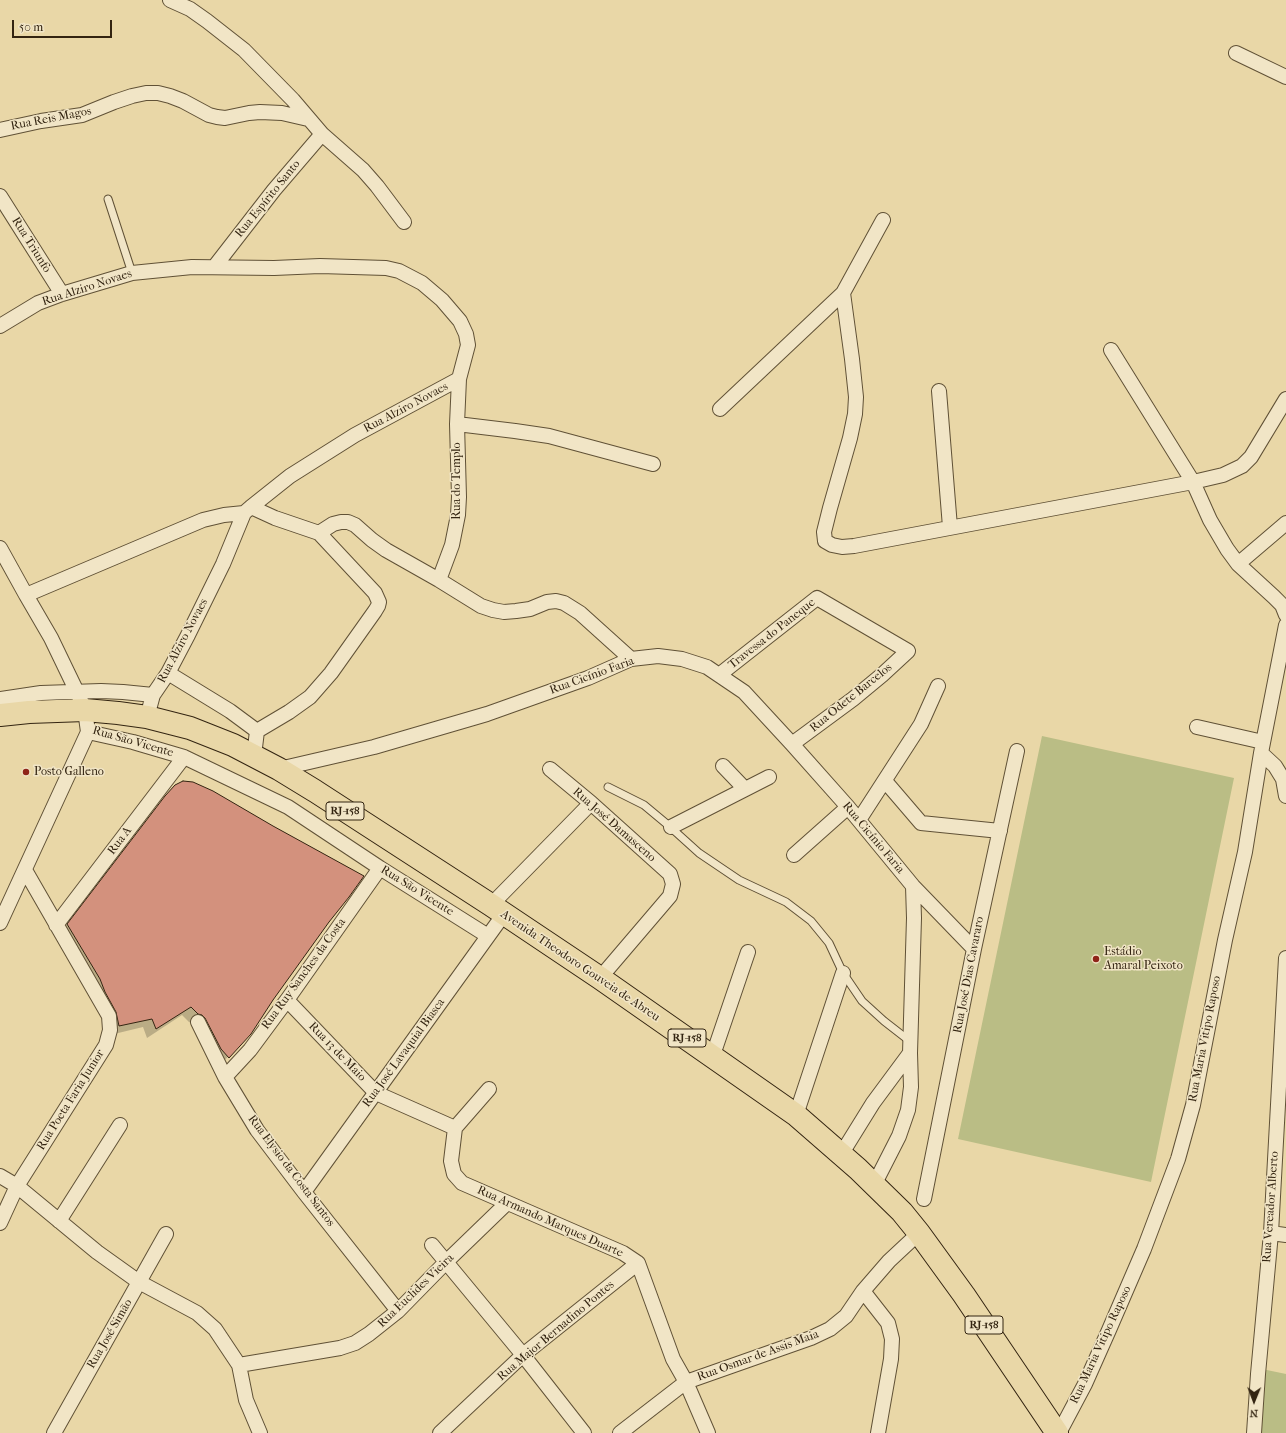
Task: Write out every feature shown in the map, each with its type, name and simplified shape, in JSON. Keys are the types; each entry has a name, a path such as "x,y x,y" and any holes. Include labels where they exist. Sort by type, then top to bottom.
{"main road":[{"name":"Avenida Theodoro Gouveia de Abreu","path":"0,715 29,712 81,701 118,713 147,717 190,728 233,745 279,769 498,910 600,978 796,1114 842,1153 902,1212 964,1295 1058,1433"}],"street":[{"path":"170,0 185,5 224,33 244,50 293,100 322,134 363,170 404,222"},
{"path":"1236,53 1286,77"},
{"name":"Rua Reis Magos","path":"0,130 41,121 82,115 114,102 146,93 158,93 170,96 217,118 225,118 249,112 260,112 282,113 308,119"},
{"name":"Rua Espírito Santo","path":"215,266 274,190 322,134"},
{"name":"Rua Triunfo","path":"0,196 62,294"},
{"path":"720,409 843,293 882,220"},
{"name":"Rua Alziro Novaes","path":"0,326 38,303 62,294 132,273 164,269 215,266 274,268 350,266 386,268 399,271 422,283 442,300 460,321 466,334 468,345 459,379 355,435 290,476 248,510 223,564 168,673 152,695 147,717"},
{"path":"843,293 856,397 855,414 850,438 824,532 826,541 832,545 842,547 854,546 1223,476 1242,466 1251,457 1282,415 1286,399"},
{"path":"1111,350 1194,482 1217,534 1226,549 1238,564 1282,605 1286,615"},
{"name":"Rua do Templo","path":"439,580 452,544 458,515 457,424 459,379"},
{"path":"939,391 950,527"},
{"path":"457,424 515,430 549,436 653,464"},
{"path":"26,595 203,520 224,515 248,510 318,533 375,593 378,597 378,606 331,674 310,697 290,712 257,731"},
{"path":"318,533 333,524 341,522 348,522 355,525 386,550 481,606 493,610 504,612 516,611 530,609 547,602 556,601 564,603 580,613 631,659"},
{"path":"1238,564 1286,523"},
{"name":"Rua São Vicente","path":"0,548 51,638 81,701 88,732 134,742 184,757 288,807 380,868 488,936"},
{"name":"Travessa do Paneque","path":"719,675 817,598 908,650"},
{"name":"Rua Maria Vitipo Raposo","path":"1058,1433 1085,1384 1109,1330 1144,1249 1178,1159 1193,1105 1225,940 1245,852 1262,748 1283,654 1286,625"},
{"name":"Rua Odete Barcelos","path":"792,744 853,699 882,675 908,650"},
{"name":"Rua Cicínio Faria","path":"279,769 374,747 487,714 588,678 631,659 658,656 682,658 707,667 744,692 848,807 913,886 974,949"},
{"path":"168,673 230,711 257,731"},
{"path":"859,820 921,724 938,686"},
{"name":"Avenida Theodoro Gouveia de Abreu","path":"0,699 41,694 81,701 123,692 152,695"},
{"path":"1197,727 1262,748 1283,779 1286,796"},
{"path":"254,756 257,731"},
{"path":"0,923 88,732"},
{"name":"Rua José Dias Cavararo","path":"924,1200 974,949 1017,751"},
{"name":"Rua A","path":"56,925 184,757"},
{"path":"724,766 745,789"},
{"name":"Rua José Damasceno","path":"550,769 591,803 670,874 673,884 670,896 600,978"},
{"path":"671,827 769,777"},
{"path":"885,781 921,823 1000,831"},
{"name":"Rua José Lavaquial Biasca","path":"304,1192 488,936 498,910 591,803"},
{"path":"794,855 848,807"},
{"name":"Rua Ruy Sanches da Costa","path":"225,1077 250,1050 380,868"},
{"name":"Rua Poeta Faria Junior","path":"0,1223 18,1186 106,1045 110,1030 109,1016 25,870"},
{"path":"874,1185 899,1136 908,1110 911,1087 914,918 913,886"},
{"path":"713,1055 748,952"},
{"name":"Rua Vereador Alberto","path":"1254,1433 1271,1233 1286,958"},
{"path":"796,1114 843,972"},
{"name":"Rua 13 de Maio","path":"287,1000 376,1093 455,1128"},
{"name":"Rua Elysio da Costa Santos","path":"198,1022 225,1077 257,1130 398,1311"},
{"path":"842,1153 873,1103 911,1048"},
{"path":"455,1128 488,1089"},
{"path":"58,1221 120,1125"},
{"name":"Rua Armando Marques Duarte","path":"455,1128 451,1161 454,1174 462,1183 623,1252 638,1263 673,1359 686,1382 708,1433"},
{"path":"0,1176 18,1186 58,1221 97,1252 139,1282 197,1313 215,1329 239,1365 246,1400 260,1433"},
{"name":"Rua Euclides Vieira","path":"239,1365 340,1348 355,1343 398,1311 507,1203"},
{"name":"Rua Osmar de Assis Maia","path":"620,1433 686,1382 804,1340 830,1329 846,1316 863,1291 889,1261 919,1233"},
{"path":"1271,1233 1286,1235"},
{"name":"Rua José Simão","path":"54,1433 166,1234"},
{"path":"432,1245 447,1261 584,1433"},
{"name":"Rua Major Bernadino Pontes","path":"440,1433 523,1355 638,1263"},
{"path":"863,1291 888,1323 892,1339 891,1359 878,1433"}],"lane":[{"path":"108,199 132,273"},
{"path":"608,786 644,805 699,853 739,880 786,902 811,921 829,943 843,972 862,1001 911,1048"}],"green space":[{"name":"Estádio Amaral Peixoto","path":"1042,736 1234,778 1151,1182 958,1139"},
{"path":"1262,1369 1286,1374 1286,1433 1258,1433"}],"building":[{"path":"183,781 193,782 213,791 364,876 273,1000 251,1034 229,1058 221,1049 205,1018 191,1007 156,1029 152,1019 119,1026 116,1012 100,979 67,924 165,796 175,785"}],"place":[{"name":"Posto Galleno","path":"26,772"},
{"name":"Estádio Amaral Peixoto","path":"1096,959"}]}
